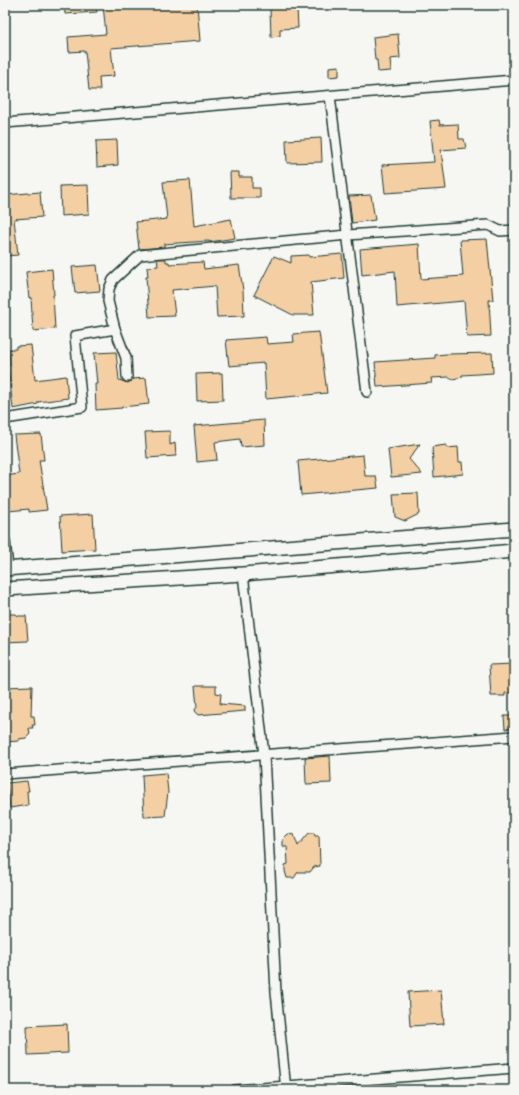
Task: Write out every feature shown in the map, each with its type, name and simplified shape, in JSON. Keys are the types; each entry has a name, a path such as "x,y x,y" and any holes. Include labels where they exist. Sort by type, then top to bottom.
{"street":[{"path":"5,123 514,80"},
{"path":"330,96 366,392"},
{"path":"127,377 126,358 115,329 108,300 109,289 113,280 140,255 348,235 488,225 500,231 514,230"},
{"path":"5,419 82,407 75,336 115,329"},
{"path":"5,541 6,569 514,529"},
{"path":"5,589 243,574 514,551"},
{"path":"111,561 113,582"},
{"path":"243,574 264,755 276,992 286,1088"},
{"path":"5,774 514,736"},
{"path":"234,1090 286,1088 514,1068"}],"building":[{"path":"64,5 96,5 97,12 65,14"},
{"path":"103,5 197,5 200,41 111,48 114,76 99,77 100,90 89,90 85,51 69,52 68,37 106,34"},
{"path":"297,8 298,28 280,29 280,36 271,37 270,9"},
{"path":"398,34 400,58 390,59 391,71 378,72 377,60 375,60 373,37"},
{"path":"339,66 339,76 329,77 329,67"},
{"path":"439,120 440,125 458,124 459,139 464,139 466,148 441,150 446,189 385,193 382,165 434,162 430,121"},
{"path":"321,138 322,162 287,163 286,140"},
{"path":"117,140 118,165 97,167 96,141"},
{"path":"230,172 239,172 239,177 252,177 252,188 260,188 260,198 231,198"},
{"path":"190,180 194,226 231,219 235,238 210,242 164,244 164,247 139,249 136,222 167,219 163,182"},
{"path":"88,185 89,214 61,216 60,186"},
{"path":"40,192 42,217 14,219 18,255 5,256 5,195"},
{"path":"371,195 375,220 352,223 349,196"},
{"path":"487,239 493,300 489,300 491,336 467,337 464,301 397,307 395,271 362,275 360,249 419,244 421,279 463,276 460,240"},
{"path":"342,254 344,278 311,282 314,315 293,315 254,295 274,256 291,263 291,256 309,255 309,257"},
{"path":"157,259 166,259 166,262 169,262 169,264 203,262 204,269 239,265 243,290 244,316 217,317 215,286 172,290 175,316 149,317 146,277 148,277 147,267 158,266"},
{"path":"97,265 100,291 75,293 72,267"},
{"path":"52,269 55,329 33,331 31,297 29,298 26,272"},
{"path":"319,332 327,393 266,399 264,363 229,366 226,340 266,337 267,344 294,342 293,334"},
{"path":"31,345 35,380 66,376 68,398 38,402 38,404 13,409 8,365 10,365 9,349 16,349 16,346"},
{"path":"116,352 119,380 128,383 133,379 146,378 149,404 96,410 95,384 97,384 94,353"},
{"path":"492,353 493,373 462,375 462,377 453,379 449,377 431,378 432,383 377,387 375,362 435,358 435,355 447,354"},
{"path":"222,373 223,400 197,401 196,374"},
{"path":"264,420 265,445 241,447 240,439 215,442 217,460 197,462 194,426"},
{"path":"170,431 170,445 175,443 176,456 147,458 145,432"},
{"path":"41,434 44,460 39,460 47,510 29,512 29,509 8,511 5,476 19,474 14,435"},
{"path":"420,444 409,459 422,474 391,477 388,449"},
{"path":"446,445 447,448 458,447 459,462 462,462 463,474 434,477 432,447"},
{"path":"363,455 365,476 376,476 378,488 301,495 298,461"},
{"path":"418,493 419,514 405,521 395,517 393,494"},
{"path":"93,514 95,549 62,551 60,516"},
{"path":"5,614 26,616 28,641 5,642"},
{"path":"514,664 514,693 505,693 505,696 491,696 489,665"},
{"path":"32,686 31,716 34,716 35,725 32,725 33,728 29,728 30,734 26,738 19,739 19,741 5,742 5,687"},
{"path":"195,686 216,686 216,693 221,694 220,704 245,706 245,711 198,715 194,711 197,707"},
{"path":"504,716 514,716 514,728 505,729"},
{"path":"330,756 331,783 306,784 305,758"},
{"path":"166,773 168,792 165,816 144,817 142,775"},
{"path":"27,781 29,791 27,791 28,805 10,808 7,783"},
{"path":"309,833 314,833 315,836 319,836 320,866 314,867 310,872 298,872 294,878 287,878 285,865 288,864 287,847 283,846 283,839 288,834 294,835 298,846"},
{"path":"441,990 444,1024 410,1026 408,992"},
{"path":"67,1024 68,1053 28,1055 27,1026"}]}
